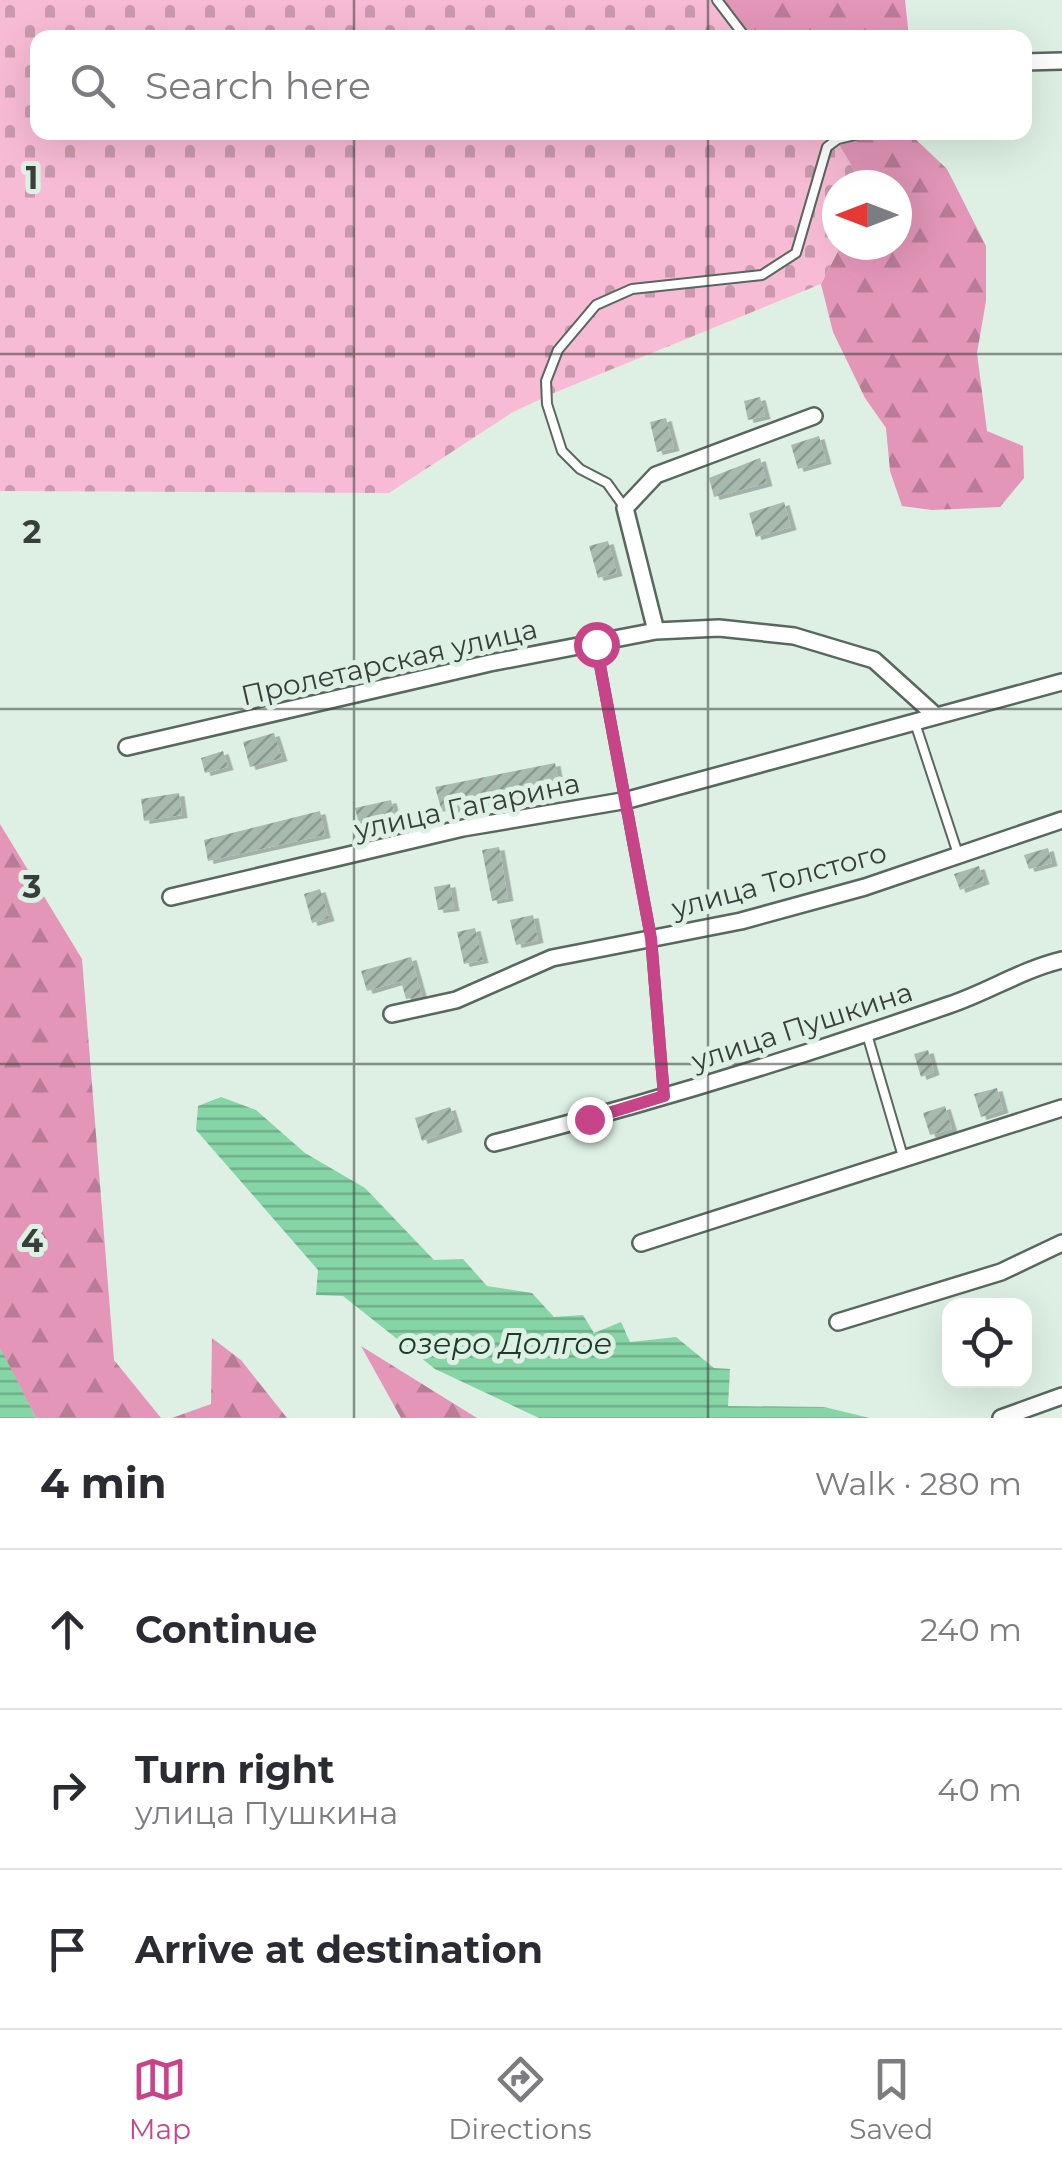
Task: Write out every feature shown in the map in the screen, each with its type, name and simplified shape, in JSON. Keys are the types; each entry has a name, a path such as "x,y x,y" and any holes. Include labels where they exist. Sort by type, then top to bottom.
{"street":[{"path":"1032,62 1062,61"},
{"path":"656,632 625,508 656,475 814,416"},
{"name":"Пролетарская улица","path":"127,747 490,663 656,632 719,628 794,636 874,660 936,716"},
{"name":"улица Гагарина","path":"171,897 463,828 628,800 1062,682"},
{"name":"улица Толстого","path":"392,1014 456,1000 552,958 776,911 1062,820"},
{"name":"улица Пушкина","path":"494,1144 664,1096 953,1004 1022,970 1062,960"},
{"path":"641,1243 1062,1108"},
{"path":"838,1322 1000,1272 1062,1243"},
{"path":"1002,1418 1062,1396"}],"lane":[{"path":"717,0 740,30"},
{"path":"625,508 606,484 580,469 562,451 547,404 546,381 558,350 596,306 632,289 762,274 796,253 832,140"},
{"path":"596,644 651,938 664,1096"},
{"path":"915,723 958,854"},
{"path":"866,1031 904,1160"}],"green space":[{"path":"0,0 717,0 741,30 30,30 30,140 836,140 854,170 822,170 822,260 833,260 821,284 513,412 389,493 0,491"},
{"path":"717,0 905,0 908,30 741,30"},
{"path":"836,140 916,140 947,169 986,246 986,301 977,353 987,431 1023,446 1024,478 1000,507 932,510 902,506 890,471 886,428 865,398 833,332 821,284 833,260 912,260 912,170 854,170"},
{"path":"0,824 82,959 114,1360 161,1418 36,1418 0,1349"},
{"path":"212,1338 241,1360 287,1418 172,1418 211,1404"},
{"path":"361,1346 477,1418 401,1418"}],"water":[{"name":"озеро Долгое","path":"221,1097 256,1110 305,1153 365,1188 434,1260 463,1259 487,1286 532,1293 554,1317 583,1315 594,1333 621,1322 630,1342 676,1337 714,1368 730,1369 728,1406 824,1407 870,1418 539,1418 435,1369 343,1296 316,1295 318,1270 196,1130 198,1106"},
{"path":"0,1349 3,1353 36,1418 0,1418"}],"building":[{"path":"760,397 765,416 748,420 744,401"},
{"path":"666,418 674,448 657,452 650,422"},
{"path":"819,436 826,461 798,469 791,445"},
{"path":"760,458 767,483 714,497 709,478"},
{"path":"784,502 791,527 756,537 749,513"},
{"path":"608,541 617,573 598,578 589,546"},
{"path":"274,733 282,758 250,767 243,742"},
{"path":"223,751 228,767 205,773 201,758"},
{"path":"555,763 559,785 442,812 435,787"},
{"path":"179,793 182,815 144,821 141,799"},
{"path":"391,800 397,824 361,832 355,808"},
{"path":"320,811 325,835 208,861 204,840"},
{"path":"499,847 508,898 492,901 482,850"},
{"path":"1048,848 1052,863 1029,869 1024,855"},
{"path":"979,866 984,881 960,890 954,874"},
{"path":"450,884 454,908 438,910 434,887"},
{"path":"320,889 329,918 312,923 304,894"},
{"path":"533,915 538,940 516,945 510,920"},
{"path":"475,928 483,960 464,964 457,932"},
{"path":"411,957 422,996 406,999 401,981 367,991 361,971"},
{"path":"928,1050 934,1072 921,1077 914,1054"},
{"path":"997,1088 1003,1110 981,1117 974,1094"},
{"path":"945,1106 952,1129 930,1135 923,1113"},
{"path":"450,1107 457,1129 422,1141 415,1118"}],"route":[{"path":"589,1119 664,1096 664,1055 651,938 596,644"}]}
